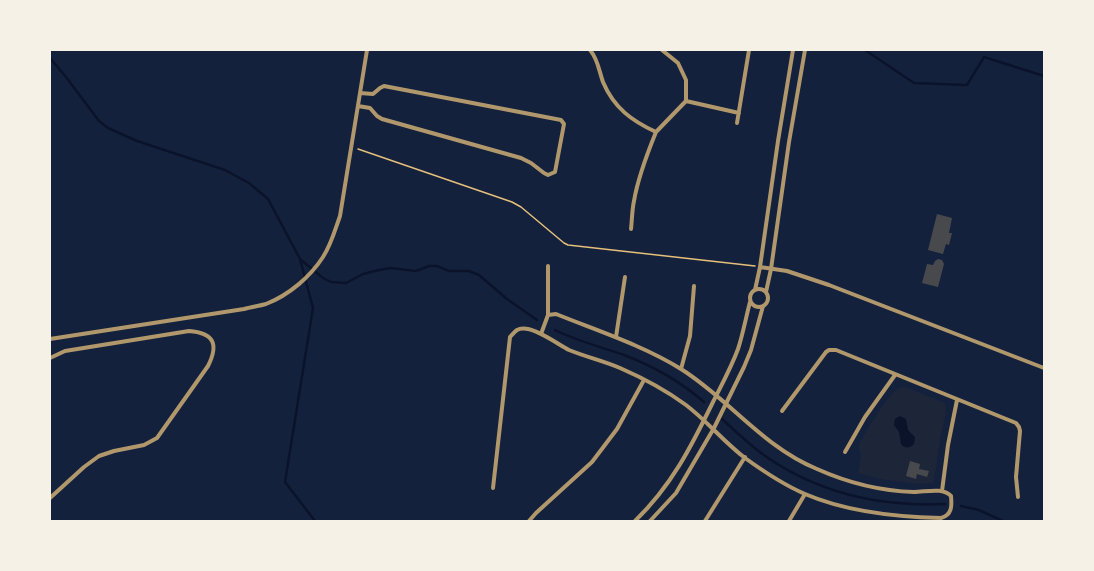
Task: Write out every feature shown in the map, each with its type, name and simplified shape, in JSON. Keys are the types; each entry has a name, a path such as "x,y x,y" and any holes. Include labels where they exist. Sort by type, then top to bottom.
{"street":[{"path":"50,339 244,309 266,304 292,290 307,277 323,257 332,239 340,216 368,50"},
{"path":"590,50 595,55 604,82 615,102 626,114 638,123 656,132"},
{"path":"631,229 634,201 648,151 656,132 686,101 686,80 678,62 662,50"},
{"path":"737,123 749,50"},
{"path":"635,521 652,504 668,484 681,464 727,375 738,348 750,302 750,295 754,290 760,267 793,50"},
{"path":"650,521 676,493 714,428 744,367 751,350 763,306 768,299 766,292 805,50"},
{"path":"358,106 370,108 382,119 521,158 548,175 555,172 564,124 561,120 384,86 373,94 360,93"},
{"path":"686,101 739,113"},
{"path":"541,334 548,315 548,266"},
{"path":"760,267 793,273 829,285 1044,368"},
{"path":"616,337 625,277"},
{"path":"681,369 690,336 694,286"},
{"path":"754,290 763,289 766,292"},
{"path":"750,302 756,307 763,306"},
{"path":"493,488 510,336 516,330 524,329 541,334 574,352 620,368 644,380 686,405 714,428 745,457 778,479 805,494 848,508 894,516 941,519 949,514 952,502 951,496 948,493 942,491 912,492 880,488 849,481 816,469 788,455 767,440 747,424 717,395 681,369 616,337 556,314 548,315"},
{"path":"50,358 65,351 189,331 200,332 209,337 215,348 208,366 157,438 144,445 114,451 99,456 84,467 50,498"},
{"path":"782,411 818,360 826,352 832,349 1016,424 1020,431 1016,477 1018,497"},
{"path":"846,452 865,417 895,375"},
{"path":"529,521 592,462 617,429 644,380"},
{"path":"942,491 948,445 957,400"},
{"path":"705,521 745,457"},
{"path":"789,521 805,494"}],"path":[{"path":"351,147 512,202 521,207 568,245 760,267"}],"shaded area":[{"path":"901,387 906,387 945,404 946,411 934,480 932,483 919,484 880,479 858,473 861,457 859,444 884,404 896,390"},
{"path":"900,416 906,419 908,430 915,437 914,444 909,447 904,447 901,444 899,432 894,425 895,419"}],"building":[{"path":"937,214 952,218 949,233 952,233 949,245 946,244 943,254 928,250"},
{"path":"938,259 942,260 944,264 938,287 922,283 927,264 933,265"},
{"path":"910,461 920,464 919,469 929,471 927,477 917,474 916,479 906,476"}],"waterway":[{"path":"865,50 914,83 967,85 984,57 1044,76"},
{"path":"50,58 99,121 108,128 137,141 225,170 249,183 268,199 300,259 323,278 331,282 346,283 363,274 379,270 391,268 416,271 429,266 437,266 449,271 469,271 479,275 507,299 537,320"},
{"path":"300,259 313,308 285,482 315,521"},
{"path":"555,330 589,344 624,355 646,364 676,381 704,402"},
{"path":"722,419 746,441 782,467 826,488 872,500 896,503 945,504"},
{"path":"961,506 979,510 1003,521"}]}
